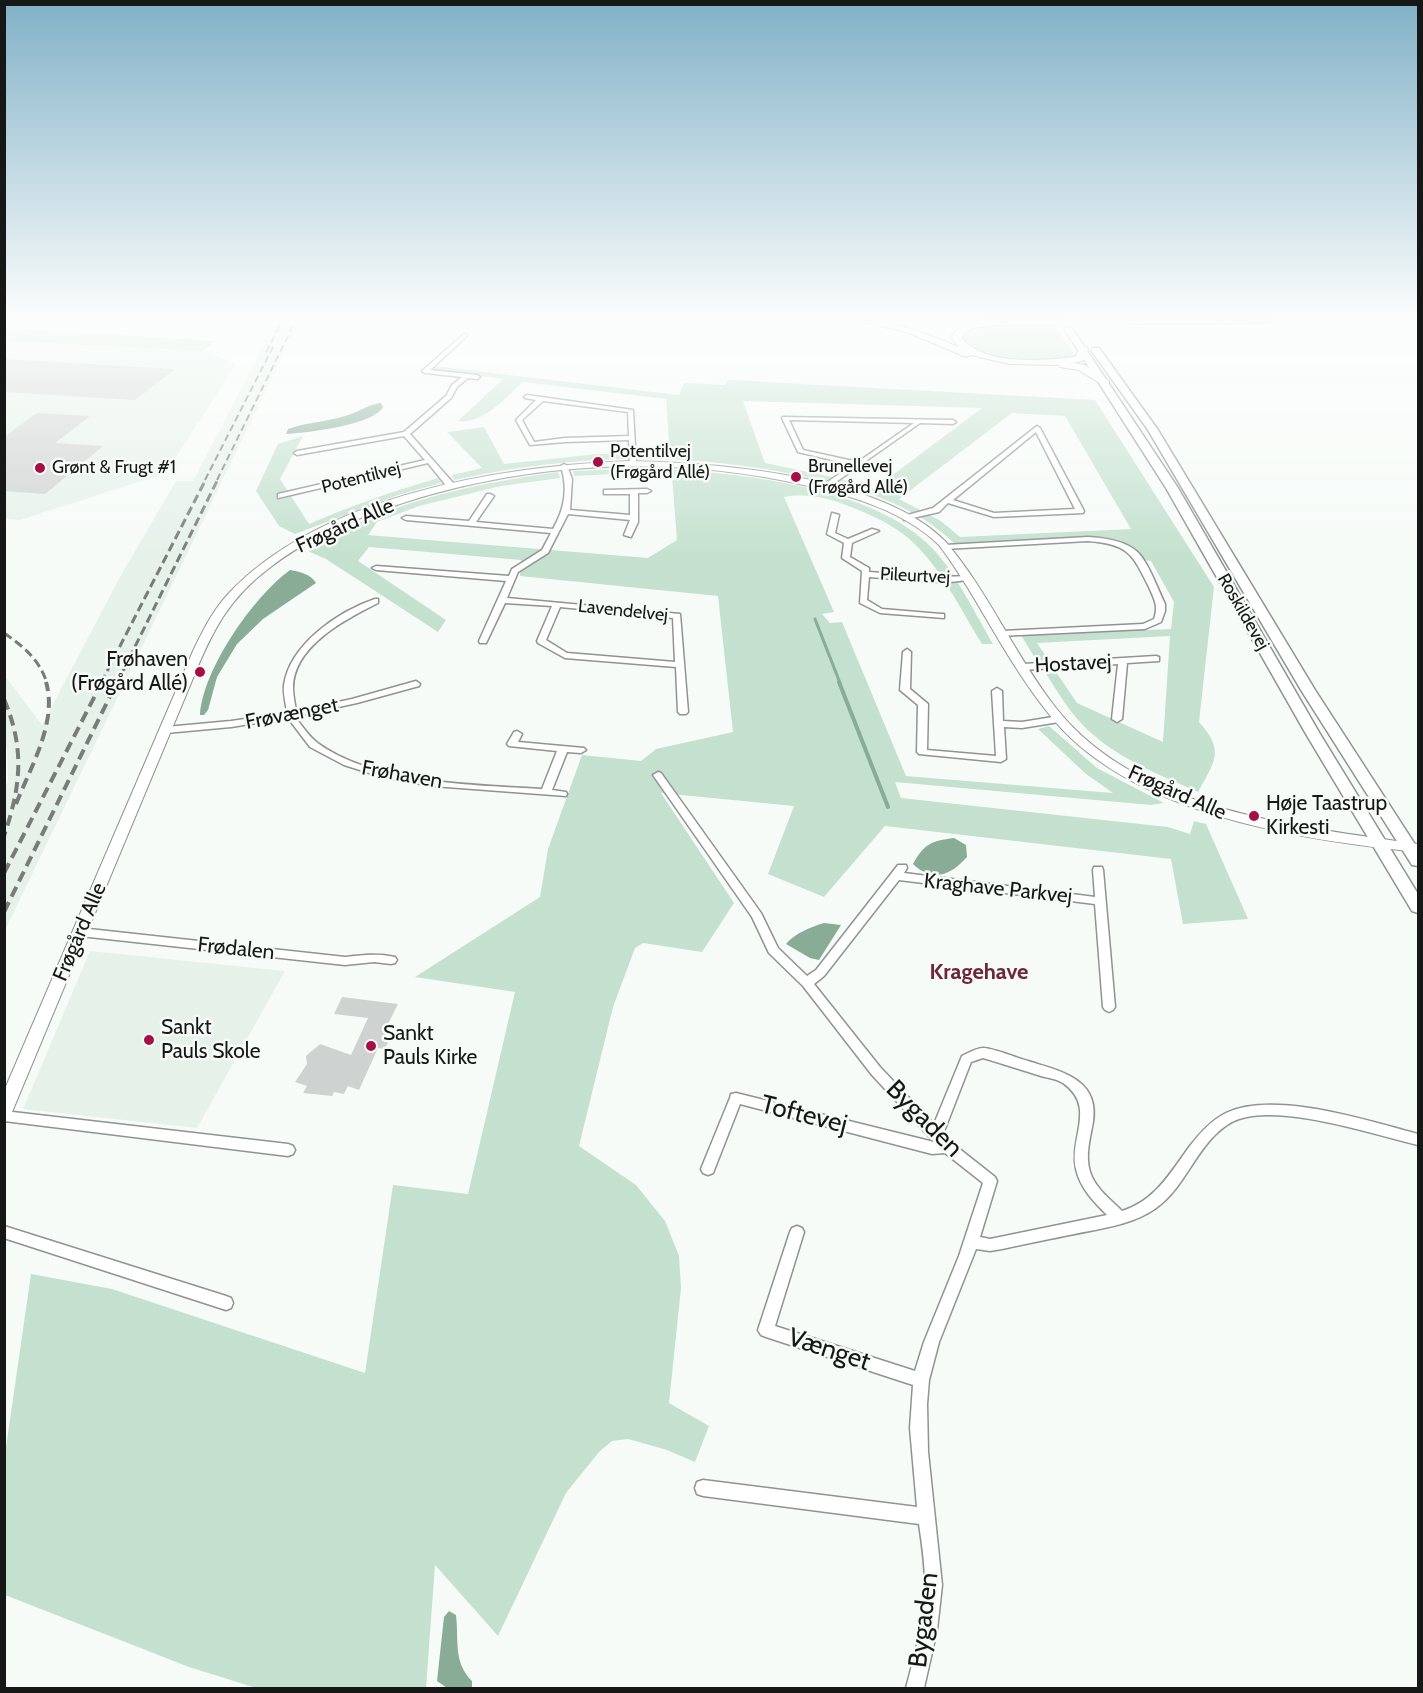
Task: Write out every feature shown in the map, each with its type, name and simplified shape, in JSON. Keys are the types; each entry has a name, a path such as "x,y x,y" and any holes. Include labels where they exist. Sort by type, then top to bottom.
{"main road":[{"name":"Roskildevej","path":"1116,399 1172,488 1377,842 1419,908"},
{"name":"Roskildevej","path":"1131,399 1153,430 1308,690 1414,847 1419,861"}],"street":[{"name":"Potentilvej","path":"297,453 308,449 406,434 447,399"},
{"path":"632,438 565,440 532,444 519,420 541,399 631,411 633,463"},
{"path":"858,464 800,452 785,418 953,422"},
{"path":"826,487 917,424 917,421"},
{"path":"907,518 936,510 1037,428 1080,512 994,515 948,501"},
{"name":"Potentilvej","path":"406,434 451,486"},
{"name":"Potentilvej","path":"281,496 429,460"},
{"name":"Frøgård Alle","path":"288,1150 4,1114 210,627 234,593 292,548 326,529 387,505 451,486 527,470 564,466 633,463 682,464 732,469 826,487 875,503 907,518 945,547 1059,720 1107,760 1155,788 1227,816 1260,825 1414,847"},
{"path":"483,641 519,566 545,551 566,512 568,479 564,466"},
{"path":"628,535 634,518 634,491"},
{"path":"607,492 646,491"},
{"path":"471,523 490,496"},
{"path":"566,512 634,518"},
{"name":"Pileurtvej","path":"835,515 831,534 848,542 846,558 866,570 863,601 880,612 941,616"},
{"path":"406,518 556,531"},
{"path":"848,542 875,531"},
{"path":"945,547 1088,540 1110,542 1132,551 1138,557 1161,604 1158,620 1145,626 1002,634"},
{"path":"376,568 511,579"},
{"path":"392,578 398,570"},
{"name":"Pileurtvej","path":"865,574 941,579 966,578"},
{"name":"Lavendelvej","path":"501,600 677,616 683,712"},
{"path":"291,717 287,696 288,684 300,657 325,629 339,619 375,601"},
{"name":"Lavendelvej","path":"557,604 541,641 565,655 680,665"},
{"path":"907,652 905,690 922,704 922,752 1001,759 997,691"},
{"name":"Hostavej","path":"1023,667 1156,660"},
{"name":"Hostavej","path":"1117,718 1122,662"},
{"name":"Frøvænget","path":"166,730 207,728 291,717 416,684"},
{"name":"Frøhaven","path":"291,717 307,739 327,754 367,771 406,779 562,794"},
{"path":"999,724 1022,725 1059,720"},
{"path":"517,734 512,744 581,750"},
{"path":"546,792 563,749"},
{"name":"Bygaden","path":"658,775 757,916 769,946 807,983 864,1058 947,1147 990,1181 972,1242 931,1344 921,1380 919,1436 933,1591 915,1689"},
{"name":"Kraghave Parkvej","path":"1098,870 1109,1007"},
{"name":"Kraghave Parkvej","path":"807,983 820,974 899,872 1100,901"},
{"name":"Frødalen","path":"80,933 345,961 374,958 391,960"},
{"path":"936,1135 966,1059 983,1053 1066,1078 1077,1086 1089,1106 1080,1159 1088,1185 1120,1218"},
{"name":"Toftevej","path":"708,1169 736,1098 932,1148 947,1147"},
{"path":"972,1242 990,1245 1120,1218 1141,1210 1156,1200 1202,1141 1222,1121 1238,1114 1259,1110 1285,1111 1318,1116 1419,1139"},
{"path":"4,1232 226,1303"},
{"name":"Vænget","path":"797,1232 766,1330 921,1380"},
{"path":"703,1488 925,1516"}],"shaded area":[{"path":"4,399 214,399 166,473 20,520 5,519"},
{"path":"236,399 262,399 5,930 4,790 8,781 7,749 4,739 5,676 42,725 120,577 176,481 193,481"},
{"path":"482,399 504,399 494,409 477,418 458,421"},
{"path":"666,399 1095,400 1214,587 1199,722 1212,741 1215,756 1198,792 1141,766 1102,742 1076,718 1043,669 1054,669 1077,703 1163,742 1170,636 1037,643 1049,661 1036,660 1021,635 1171,629 1174,602 1151,561 1144,560 1129,547 1083,537 955,544 922,518 867,493 807,477 719,463 630,459 586,461 498,471 454,480 452,475 482,468 447,432 484,427 504,464 597,454 670,454","holes":["743,401 982,408 874,489 832,477 765,463","1012,413 1065,416 1131,529 960,537 941,521 899,499"]},
{"path":"381,403 383,407 367,419 323,430 286,434 288,429 350,415"},
{"path":"303,436 280,479 309,524 372,499 421,483 438,478 441,483 398,495 295,534 279,526 256,491 278,444"},
{"path":"645,468 758,478 838,496 875,510 908,528 934,550 958,583 993,644 982,644 940,574 902,533 874,517 835,501 810,496 784,497 834,612 822,614 830,623 842,622 906,776 1113,793 1086,774 1038,729 1049,726 1097,768 1164,803 1151,805 895,782 901,798 1168,827 1190,834 1194,821 1206,824 1248,919 1183,924 1171,859 885,826 824,897 768,874 794,806 661,793 734,903 702,952 643,943 635,948 613,1007 579,1146 636,1185 665,1221 679,1256 681,1288 669,1403 709,1426 695,1462 667,1450 628,1439 612,1441 599,1452 566,1493 498,1636 435,1565 426,1688 256,1688 189,1667 5,1595 4,1461 31,1274 112,1289 365,1373 393,1185 468,1194 515,992 415,977 540,897 548,849 582,755 641,761 656,749 733,732 718,596 520,576 521,560 369,547 358,561 446,620 438,632 326,559 308,551 365,520 412,503 484,484 558,472 560,478 501,486 419,506 377,522 368,535 648,558 677,540 672,475 633,473 574,476 573,471"},
{"path":"290,570 308,575 316,583 263,619 237,644 217,677 208,710 204,715 200,715 210,677 232,635 261,598"},
{"path":"954,838 966,845 967,857 955,868 935,875 920,870 913,864 929,845"},
{"path":"824,923 841,925 819,960 810,958 786,944 799,934"},
{"name":"Sankt Pauls Skole","path":"90,951 285,971 197,1128 23,1109"},
{"path":"449,1611 456,1615 459,1659 472,1681 472,1688 447,1688 437,1681 444,1617"}],"building":[{"name":"Grønt & Frugt #1","path":"37,413 90,416 55,443 103,446 45,494 4,491 4,437"},
{"name":"Sankt Pauls Kirke","path":"342,997 398,1004 388,1024 396,1025 385,1049 378,1048 359,1090 348,1086 344,1094 334,1092 332,1096 303,1093 307,1086 295,1082 307,1064 306,1056 320,1044 351,1055 368,1018 334,1014"}],"waterway":[{"path":"815,619 840,683"},
{"path":"839,682 888,807"}],"railway":[{"path":"205,480 246,399"},
{"path":"217,480 257,399"},
{"path":"101,683 206,479"},
{"path":"117,683 218,479"},
{"path":"4,633 30,654 40,667 47,683"},
{"path":"16,804 35,760 45,729 49,697 46,682"},
{"path":"4,873 102,682"},
{"path":"4,912 117,682"},
{"path":"4,699 11,717 18,751 17,784 4,836"}],"place":[{"name":"Potentilvej (Frøgård Allé)","path":"598,462"},
{"name":"Grønt & Frugt #1","path":"40,468"},
{"name":"Brunellevej (Frøgård Allé)","path":"796,477"},
{"name":"Frøhaven (Frøgård Allé)","path":"200,672"},
{"name":"Høje Taastrup Kirkesti","path":"1254,816"},
{"name":"Sankt Pauls Skole","path":"149,1040"},
{"name":"Sankt Pauls Kirke","path":"371,1046"}],"district":[{"name":"Kragehave","path":"979,973"}]}
